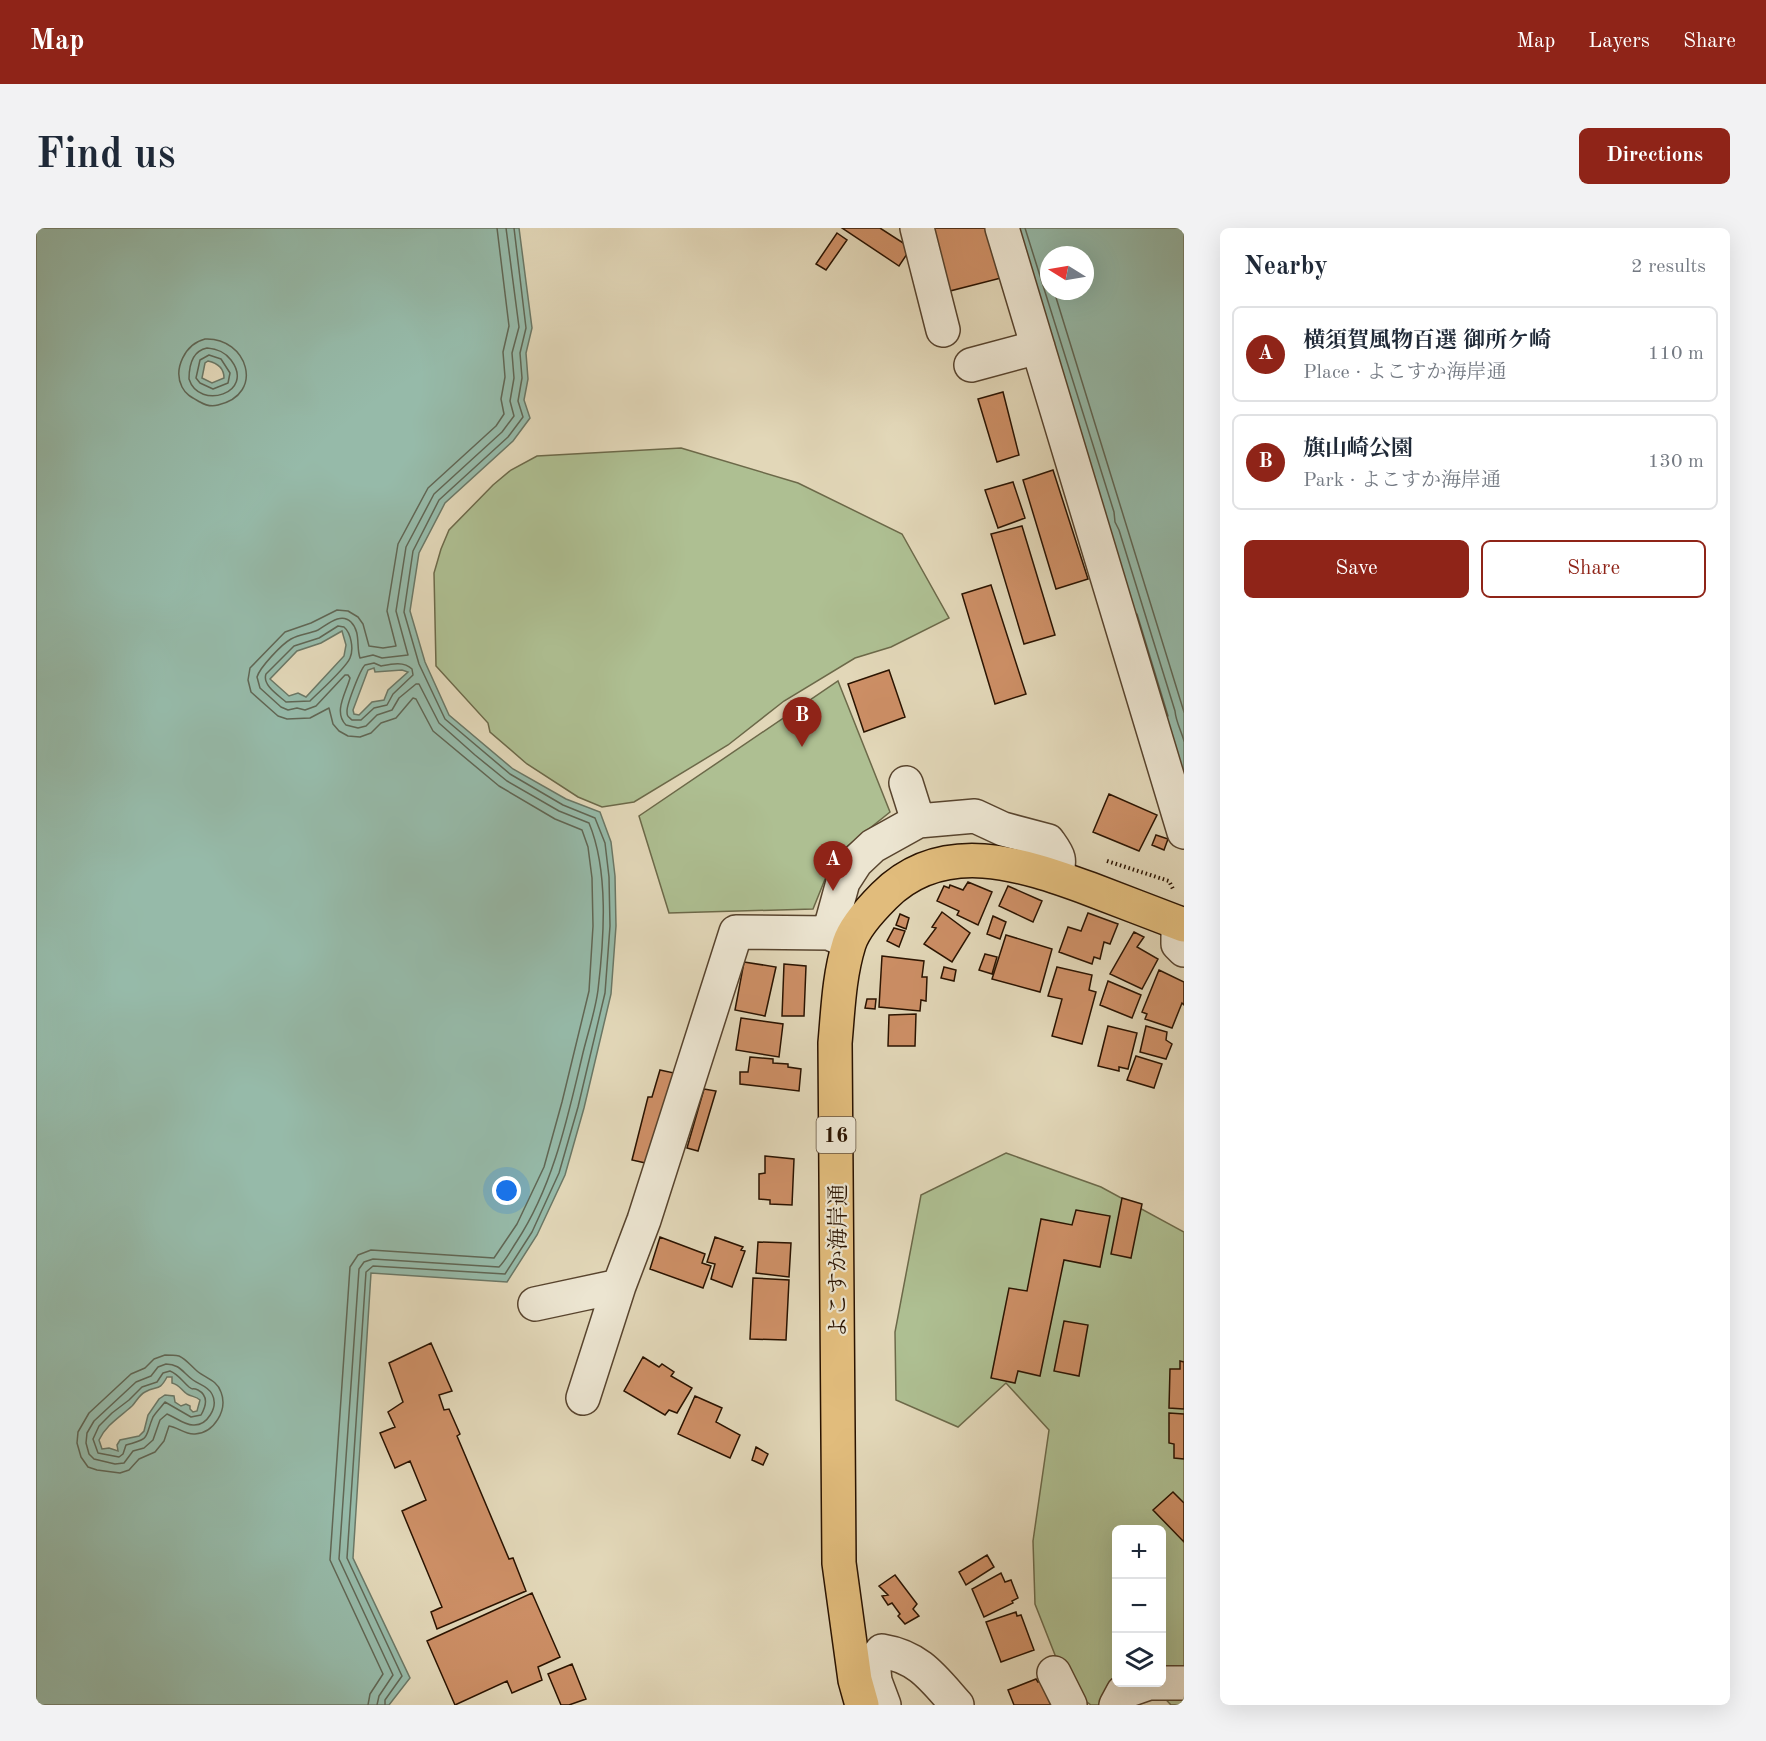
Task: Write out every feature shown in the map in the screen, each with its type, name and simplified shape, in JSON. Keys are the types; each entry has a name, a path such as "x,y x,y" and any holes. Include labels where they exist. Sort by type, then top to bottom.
{"highway":[{"name":"よこすか海岸通","path":"862,1705 855,1680 839,1563 835,1043 840,985 839,937 895,885 937,865 958,860 990,861 1055,876 1182,933"}],"street":[{"path":"917,228 943,330"},
{"path":"1002,228 1184,832"},
{"path":"971,365 1038,347"},
{"path":"906,783 918,821"},
{"path":"583,1398 619,1286 644,1220 736,932 839,937 843,882 856,862 873,846 918,821 975,816 1003,829 1048,841 1058,855 1059,865 1055,876"},
{"path":"535,1304 619,1286"},
{"path":"884,1705 875,1681 873,1662 882,1651 913,1660 957,1705"},
{"path":"1054,1673 1070,1705"},
{"path":"1119,1703 1123,1692 1149,1683 1184,1683"}],"path":[{"path":"1098,857 1169,881"}],"shaded area":[{"path":"681,448 798,483 902,534 949,618 891,647 855,658 784,701 728,745 634,802 602,807 578,797 527,764 490,732 488,723 436,666 434,573 449,530 493,485 511,470 537,456"},
{"path":"838,681 890,812 834,857 813,909 669,913 639,816"},
{"path":"1006,1153 1101,1187 1184,1232 1184,1705 1171,1705 1157,1690 1108,1705 1091,1705 1068,1688 1035,1604 1033,1541 1049,1430 1006,1383 958,1427 896,1400 895,1332 921,1195"}],"water":[{"path":"36,228 519,228 532,328 526,353 528,379 524,400 530,418 513,441 445,503 419,553 410,611 425,662 449,715 513,769 566,799 600,812 611,842 615,876 616,926 611,994 584,1108 565,1175 537,1235 507,1282 371,1273 353,1558 410,1678 389,1705 36,1705","holes":["208,361 217,365 223,371 224,378 212,383 202,378 205,363","342,631 346,645 344,656 306,697 298,693 289,696 270,679 297,651 321,643","374,668 375,672 402,670 408,672 388,690 384,700 372,702 359,715 354,714 353,710 368,670","167,1377 172,1377 172,1383 200,1400 197,1411 193,1412 186,1404 181,1406 175,1402 174,1396 165,1395 159,1399 148,1415 144,1431 139,1436 120,1440 117,1445 118,1451 109,1448 102,1449 99,1440 109,1426 143,1393 164,1382"]},
{"path":"1011,228 1184,228 1184,792"}],"building":[{"path":"842,228 880,228 911,248 899,266"},
{"path":"929,228 988,228 1001,278 946,292"},
{"path":"837,233 847,240 826,270 816,264"},
{"path":"1003,392 1019,455 997,462 978,399"},
{"path":"1053,470 1088,579 1056,589 1023,480"},
{"path":"1013,482 1025,518 998,528 985,490"},
{"path":"1022,526 1055,635 1024,644 991,534"},
{"path":"991,585 1026,694 995,704 962,594"},
{"path":"889,670 905,717 864,732 848,684"},
{"path":"1109,794 1157,815 1139,851 1093,832"},
{"path":"1156,835 1168,839 1164,850 1152,845"},
{"path":"968,882 992,892 978,925 957,915 959,911 937,901 944,886 949,888 950,885 963,890"},
{"path":"1008,886 1042,901 1033,922 999,906"},
{"path":"942,912 970,933 952,962 924,944 936,928 932,927"},
{"path":"1088,913 1118,924 1110,944 1104,942 1100,959 1094,957 1092,964 1059,952 1068,927 1081,931"},
{"path":"900,914 909,918 906,929 896,925"},
{"path":"993,916 1006,922 1000,939 987,934"},
{"path":"894,928 905,931 899,947 887,941"},
{"path":"1134,932 1144,937 1137,947 1158,959 1142,989 1110,974"},
{"path":"1006,935 1052,949 1040,992 992,979"},
{"path":"985,954 997,957 992,974 979,970"},
{"path":"882,956 924,961 922,977 927,977 926,1001 921,1000 920,1011 879,1007"},
{"path":"744,962 776,967 765,1016 735,1010"},
{"path":"784,964 806,966 804,1016 782,1016"},
{"path":"944,967 956,970 954,981 941,978"},
{"path":"1057,967 1092,975 1089,990 1096,992 1082,1044 1052,1036 1062,999 1048,996"},
{"path":"1159,970 1184,982 1184,1005 1182,1003 1172,1028 1145,1019 1147,1014 1142,1012"},
{"path":"1108,981 1141,995 1132,1018 1100,1005"},
{"path":"867,999 876,999 875,1009 865,1008"},
{"path":"916,1014 915,1046 888,1046 889,1015"},
{"path":"741,1018 783,1024 779,1057 736,1050"},
{"path":"1108,1026 1137,1033 1128,1069 1119,1067 1119,1071 1098,1066"},
{"path":"1146,1026 1167,1032 1166,1040 1172,1044 1166,1059 1140,1052"},
{"path":"1136,1056 1162,1064 1154,1088 1127,1080"},
{"path":"750,1057 773,1059 773,1063 788,1064 788,1067 801,1069 799,1091 740,1084 740,1072 748,1072"},
{"path":"660,1070 674,1073 650,1164 632,1160 648,1097 652,1097"},
{"path":"704,1089 716,1091 698,1151 687,1148"},
{"path":"765,1156 794,1159 792,1205 770,1204 770,1200 759,1199 759,1174 765,1173"},
{"path":"1122,1198 1142,1204 1131,1258 1111,1254"},
{"path":"1076,1210 1110,1216 1100,1267 1064,1260 1040,1376 1018,1371 1015,1383 991,1378 1009,1288 1027,1291 1041,1219 1072,1225"},
{"path":"660,1237 705,1254 702,1263 711,1266 703,1288 650,1269"},
{"path":"715,1237 743,1247 741,1250 745,1251 732,1287 711,1279 715,1264 707,1262"},
{"path":"758,1242 791,1243 789,1277 756,1273"},
{"path":"753,1278 789,1280 786,1340 750,1339"},
{"path":"1064,1321 1088,1325 1079,1376 1054,1371"},
{"path":"431,1343 452,1391 439,1395 444,1410 449,1409 460,1434 457,1436 509,1559 513,1558 526,1591 437,1629 431,1612 442,1607 402,1511 426,1500 410,1461 395,1468 380,1433 395,1427 388,1412 403,1402 389,1363"},
{"path":"643,1357 659,1367 662,1364 674,1372 671,1376 692,1388 677,1413 669,1410 665,1415 624,1391"},
{"path":"1180,1361 1184,1362 1184,1409 1169,1408 1170,1369 1180,1369"},
{"path":"695,1396 722,1408 716,1422 740,1435 730,1458 678,1434"},
{"path":"1169,1413 1184,1414 1184,1459 1174,1458 1174,1444 1169,1443"},
{"path":"756,1447 768,1454 763,1465 752,1460"},
{"path":"1173,1492 1184,1503 1184,1542 1153,1510"},
{"path":"987,1555 994,1567 966,1585 959,1572"},
{"path":"1001,1573 1005,1582 1011,1580 1018,1598 1012,1601 1013,1603 984,1617 972,1589"},
{"path":"895,1575 917,1604 913,1609 919,1616 905,1624 892,1603 888,1605 882,1596 888,1595 879,1586"},
{"path":"532,1593 560,1657 538,1667 542,1680 512,1693 507,1681 455,1705 427,1641"},
{"path":"1016,1612 1017,1616 1021,1615 1034,1650 1001,1662 986,1622"},
{"path":"572,1664 586,1699 569,1705 561,1705 548,1674"},
{"path":"1036,1679 1038,1682 1046,1679 1055,1702 1050,1705 1014,1705 1008,1690"}],"place":[{"name":"旗山崎公園","path":"802,747"},
{"name":"横須賀風物百選 御所ケ崎","path":"833,891"}]}
